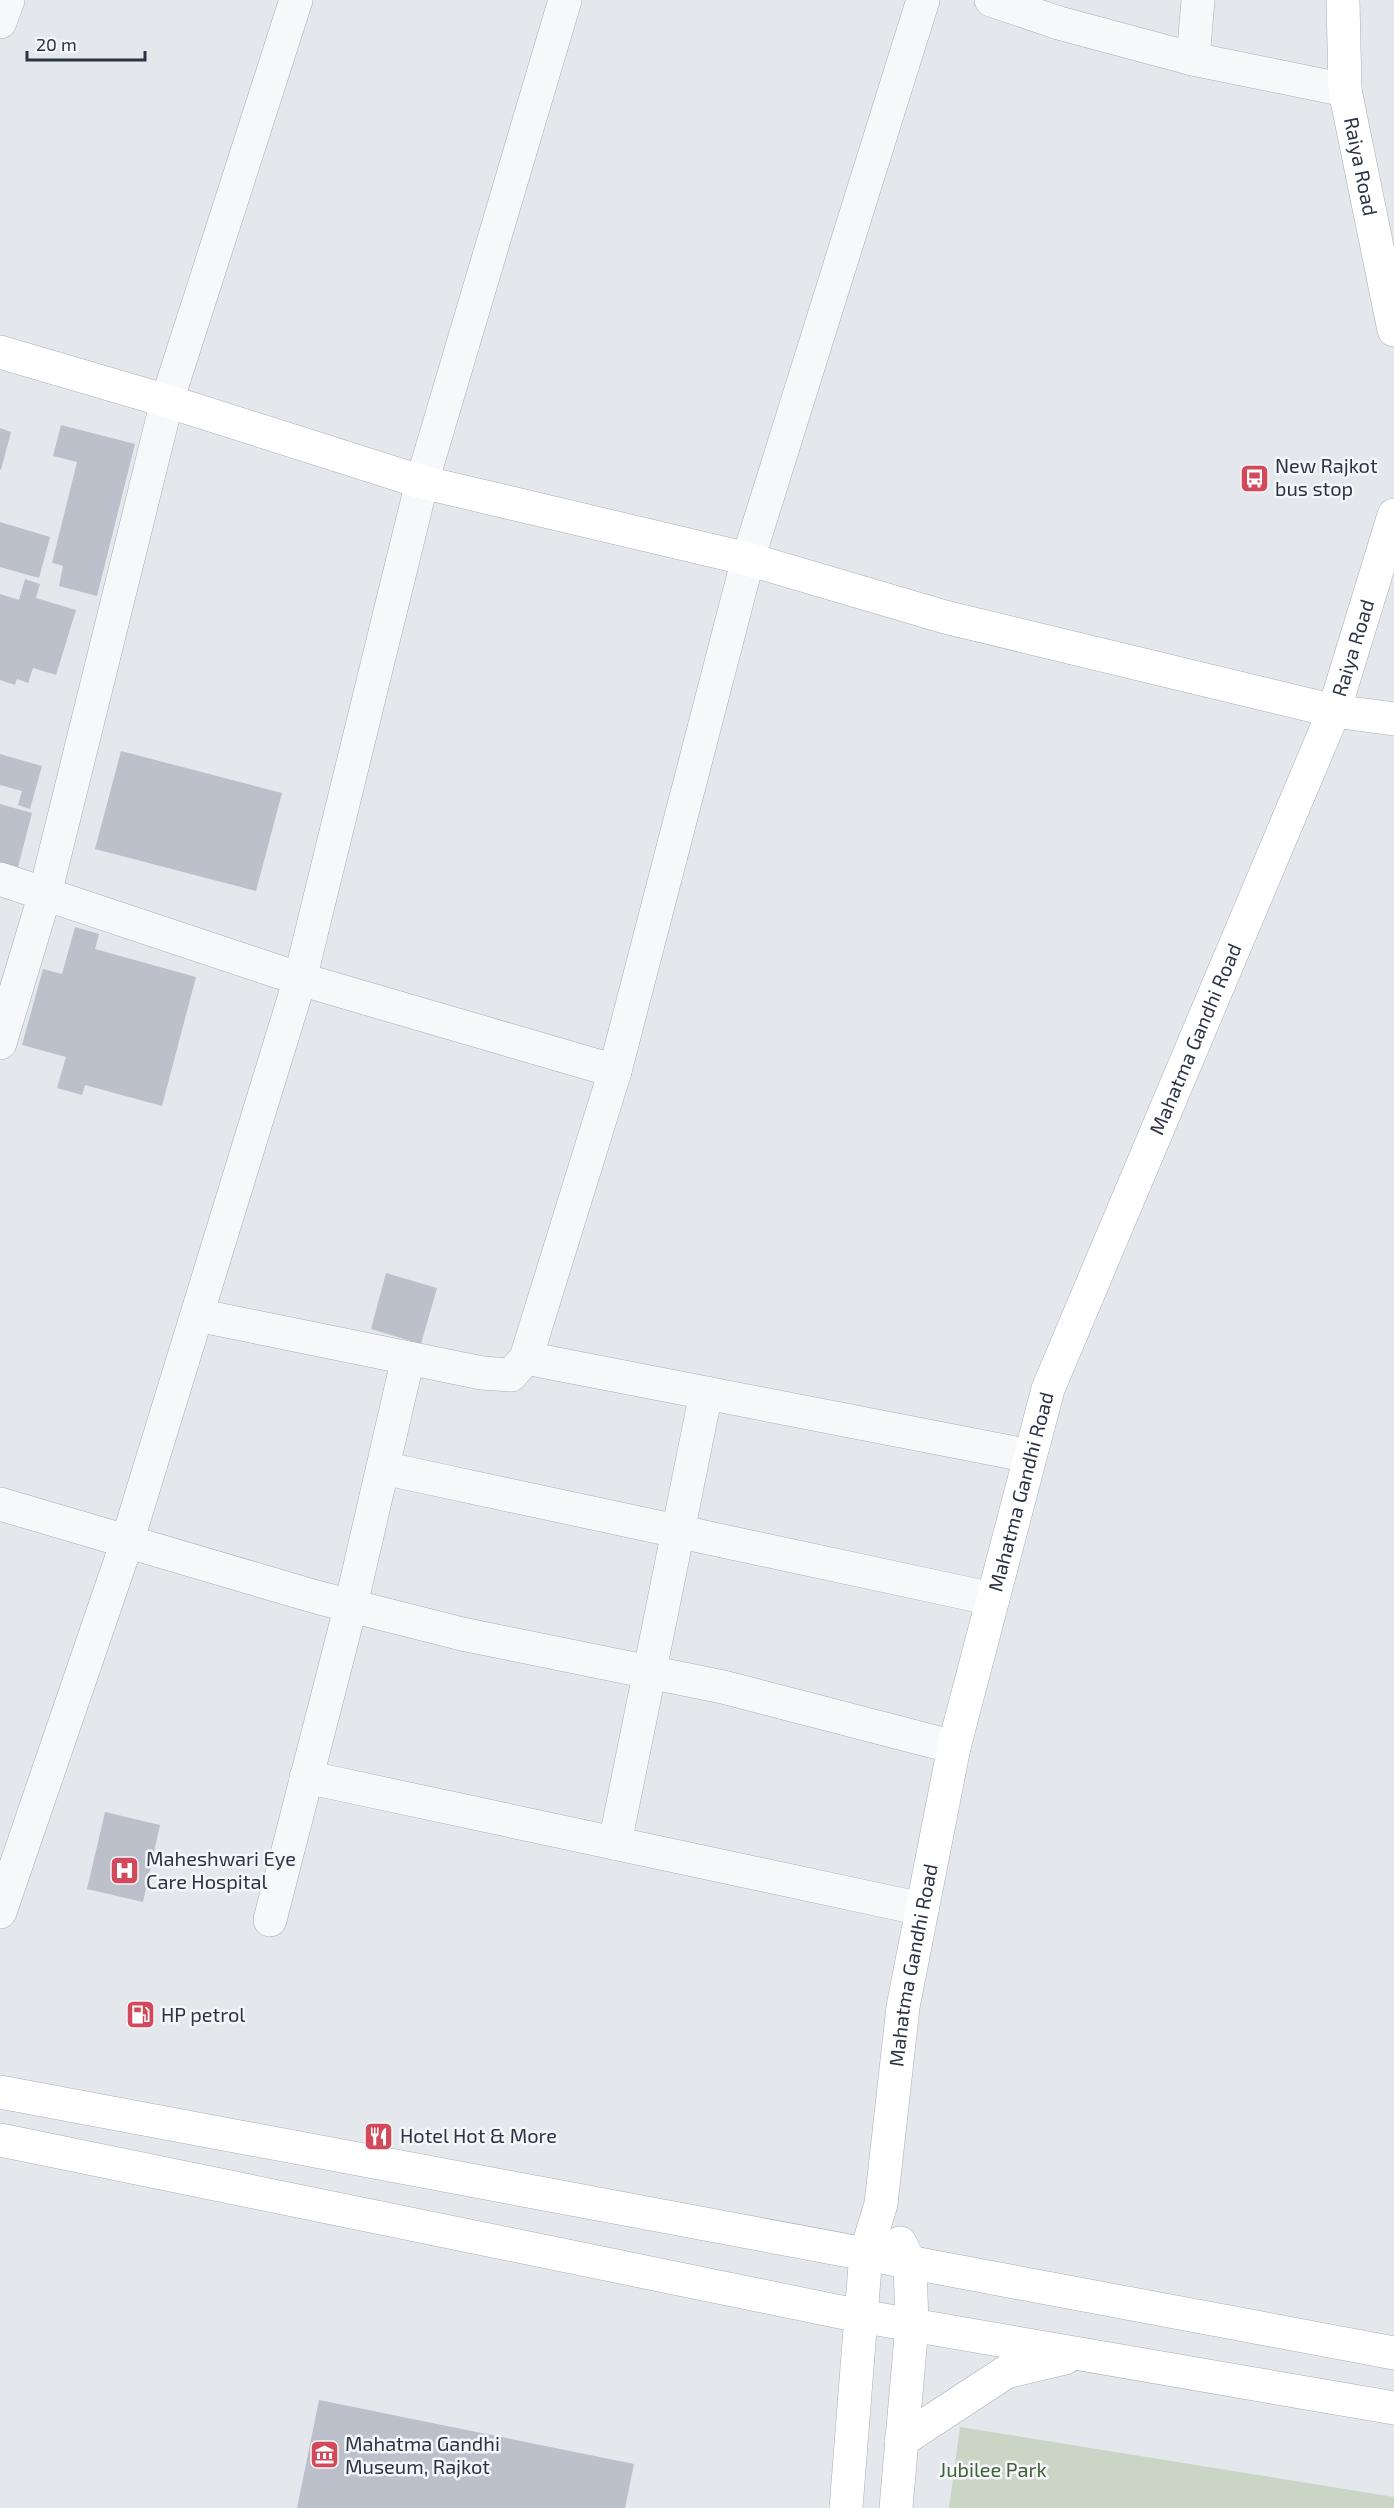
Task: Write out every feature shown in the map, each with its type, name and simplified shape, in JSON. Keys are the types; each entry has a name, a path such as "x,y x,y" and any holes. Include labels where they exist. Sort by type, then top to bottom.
{"main road":[{"name":"Raiya Road","path":"1343,0 1345,90 1394,330"},
{"path":"0,352 167,401 422,482 748,559 945,617 1334,711 1394,719"},
{"name":"Raiya Road","path":"1334,711 1394,515"},
{"name":"Mahatma Gandhi Road","path":"846,2508 866,2253 880,2204 903,2007 954,1747 1048,1389 1334,711"},
{"path":"0,2092 1394,2353"},
{"path":"0,2140 860,2316 1394,2408"},
{"path":"880,2204 910,2263 912,2325 896,2508"},
{"path":"902,2441 1006,2372 1078,2355"}],"street":[{"path":"0,22 8,0"},
{"path":"0,1043 45,894 167,401 296,0"},
{"path":"0,1912 127,1542 300,979 422,482 565,0"},
{"path":"197,1315 482,1373 511,1375 526,1358 615,1071 748,559 923,0"},
{"path":"991,0 1059,12 1193,59 1345,90"},
{"path":"1193,59 1198,0"},
{"path":"0,879 300,979 615,1071"},
{"path":"270,1920 351,1605 408,1358"},
{"path":"526,1358 1030,1456"},
{"path":"615,1844 706,1393"},
{"path":"383,1468 993,1599"},
{"path":"0,1504 127,1542 462,1634 723,1687 954,1747"},
{"path":"306,1777 922,1909"}],"green space":[{"name":"Jubilee Park","path":"960,2427 1394,2497 1394,2508 949,2508"}],"building":[{"path":"61,425 135,444 97,596 59,586 63,566 52,563 77,462 53,456"},
{"path":"0,428 11,432 1,470 0,469"},
{"path":"0,522 50,537 39,578 0,567"},
{"path":"25,579 40,584 36,598 76,610 56,675 33,668 28,683 17,679 15,685 0,680 0,594 19,600"},
{"path":"121,751 282,793 256,891 95,849"},
{"path":"0,754 42,766 30,809 18,805 22,791 0,785"},
{"path":"0,804 32,813 18,867 0,862"},
{"path":"75,927 99,934 95,949 196,977 162,1106 85,1085 82,1095 57,1088 66,1057 22,1045 43,969 62,974"},
{"path":"386,1273 437,1288 421,1344 371,1329"},
{"path":"105,1812 160,1825 143,1902 87,1889"},
{"path":"319,2400 634,2464 625,2508 297,2508"}],"place":[{"name":"New Rajkot bus stop","path":"1254,478"},
{"name":"Maheshwari Eye Care Hospital","path":"125,1871"},
{"name":"HP petrol","path":"140,2015"},
{"name":"Hotel Hot & More","path":"379,2136"},
{"name":"Mahatma Gandhi Museum, Rajkot","path":"324,2455"}]}
